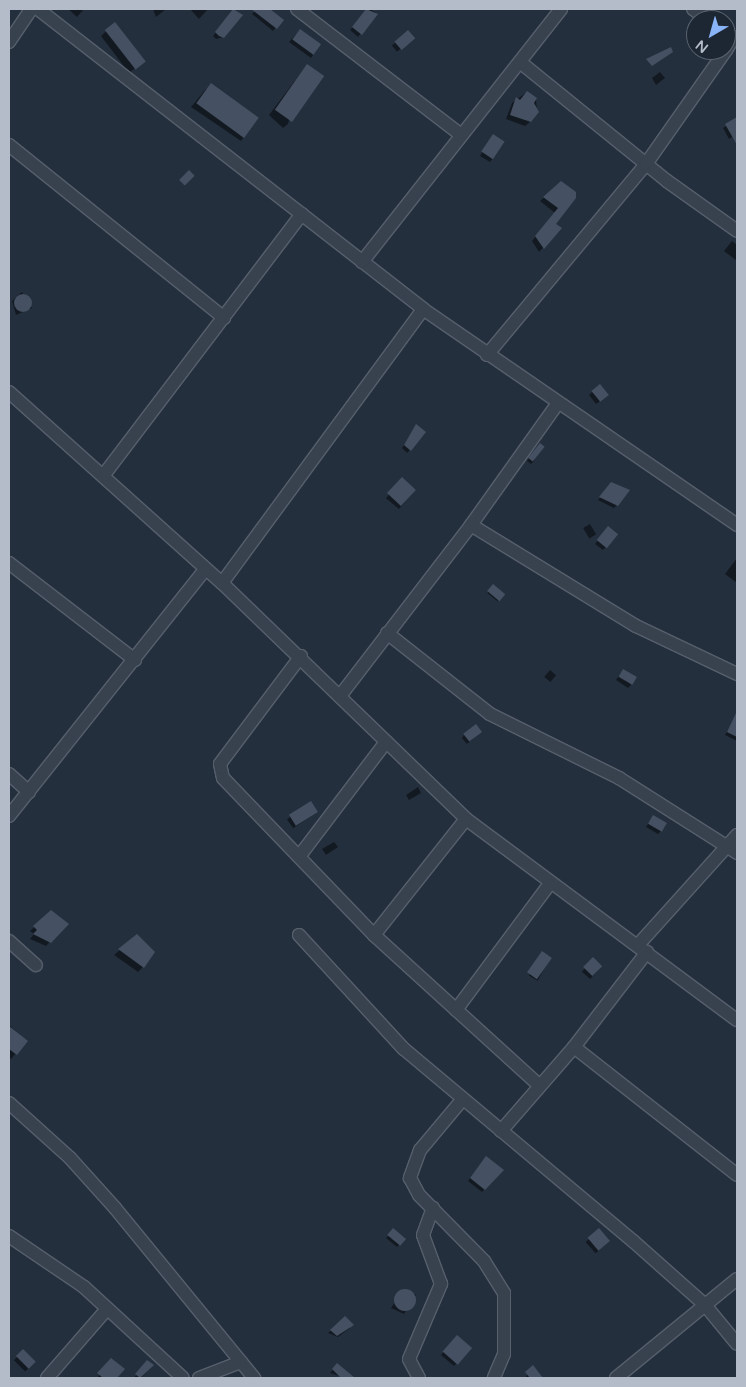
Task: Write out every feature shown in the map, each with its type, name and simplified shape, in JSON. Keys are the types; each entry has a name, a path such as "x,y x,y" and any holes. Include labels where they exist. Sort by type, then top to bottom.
{"street":[{"path":"9,42 31,9"},
{"path":"38,9 424,309 487,355 737,525"},
{"path":"297,9 461,135"},
{"path":"362,262 561,9"},
{"path":"487,355 646,164 719,60"},
{"path":"520,62 646,164 737,231"},
{"path":"9,145 224,318"},
{"path":"102,476 302,214"},
{"path":"222,583 424,309"},
{"path":"9,392 301,656 466,819 549,885 643,949 737,1020"},
{"path":"340,696 471,525 558,403"},
{"path":"471,525 636,626 737,674"},
{"path":"9,563 135,660"},
{"path":"9,816 205,570"},
{"path":"387,634 490,714 619,778 733,849"},
{"path":"301,656 220,764 223,778 301,854 374,935 540,1086"},
{"path":"301,854 386,742"},
{"path":"9,774 29,792"},
{"path":"374,935 466,819"},
{"path":"501,1131 574,1047 643,949 733,849 737,835"},
{"path":"456,1010 549,885"},
{"path":"299,935 379,1024 462,1100 705,1305 737,1344"},
{"path":"9,942 36,964"},
{"path":"574,1047 737,1175"},
{"path":"462,1100 414,1162 412,1185 484,1261 504,1293 504,1354 494,1378"},
{"path":"9,1103 102,1194 254,1378"},
{"path":"419,1378 409,1359 441,1284 423,1235 434,1208"},
{"path":"9,1236 59,1267 183,1378"},
{"path":"616,1378 737,1279"},
{"path":"47,1378 107,1309"},
{"path":"199,1378 241,1362"}],"building":[{"path":"233,9 243,15 224,38 219,36 215,32"},
{"path":"251,9 270,9 284,20 277,29"},
{"path":"366,9 378,14 362,35 352,27"},
{"path":"115,22 146,61 136,69 105,30"},
{"path":"300,29 321,44 313,55 292,40"},
{"path":"408,30 415,38 402,50 394,42"},
{"path":"671,47 673,52 652,66 646,59"},
{"path":"307,64 324,76 292,122 275,110"},
{"path":"211,83 259,118 244,138 196,103"},
{"path":"527,91 537,98 534,103 539,112 531,122 510,115 516,97 520,100"},
{"path":"737,117 737,145 725,124"},
{"path":"493,134 505,142 493,159 481,151"},
{"path":"189,170 195,176 185,186 179,180"},
{"path":"561,181 576,192 576,198 556,224 562,228 544,249 535,236 558,208 543,197"},
{"path":"23,294 29,297 32,303 29,309 23,312 17,309 14,303 17,297"},
{"path":"600,384 609,395 600,402 591,391"},
{"path":"416,424 426,432 411,451 404,445"},
{"path":"540,443 545,447 533,462 528,458"},
{"path":"402,477 416,490 401,506 387,493"},
{"path":"611,482 630,490 618,506 599,497"},
{"path":"608,526 618,534 607,548 597,540"},
{"path":"493,584 505,594 499,601 487,591"},
{"path":"623,669 637,677 632,685 618,677"},
{"path":"737,711 737,737 727,732"},
{"path":"476,724 482,732 469,742 463,734"},
{"path":"311,801 318,812 296,826 289,815"},
{"path":"653,815 667,823 662,832 648,824"},
{"path":"51,910 69,924 51,943 33,934 37,930 33,926"},
{"path":"137,934 155,952 144,968 118,949"},
{"path":"542,951 552,958 537,979 527,972"},
{"path":"593,957 602,966 592,976 583,967"},
{"path":"9,1026 28,1041 17,1055 9,1049"},
{"path":"486,1156 504,1170 485,1190 470,1178"},
{"path":"393,1228 406,1239 400,1246 387,1235"},
{"path":"599,1228 610,1241 598,1251 588,1238"},
{"path":"405,1289 413,1292 416,1300 413,1308 405,1311 397,1308 394,1300 397,1292"},
{"path":"345,1316 354,1325 337,1336 330,1330"},
{"path":"457,1335 472,1348 458,1365 443,1352"},
{"path":"23,1349 36,1362 29,1369 16,1356"},
{"path":"111,1358 125,1369 117,1378 103,1378 97,1373"},
{"path":"147,1360 154,1365 140,1378 135,1374"},
{"path":"337,1363 355,1378 341,1378 332,1369"},
{"path":"533,1365 543,1378 530,1378 525,1372"}]}
